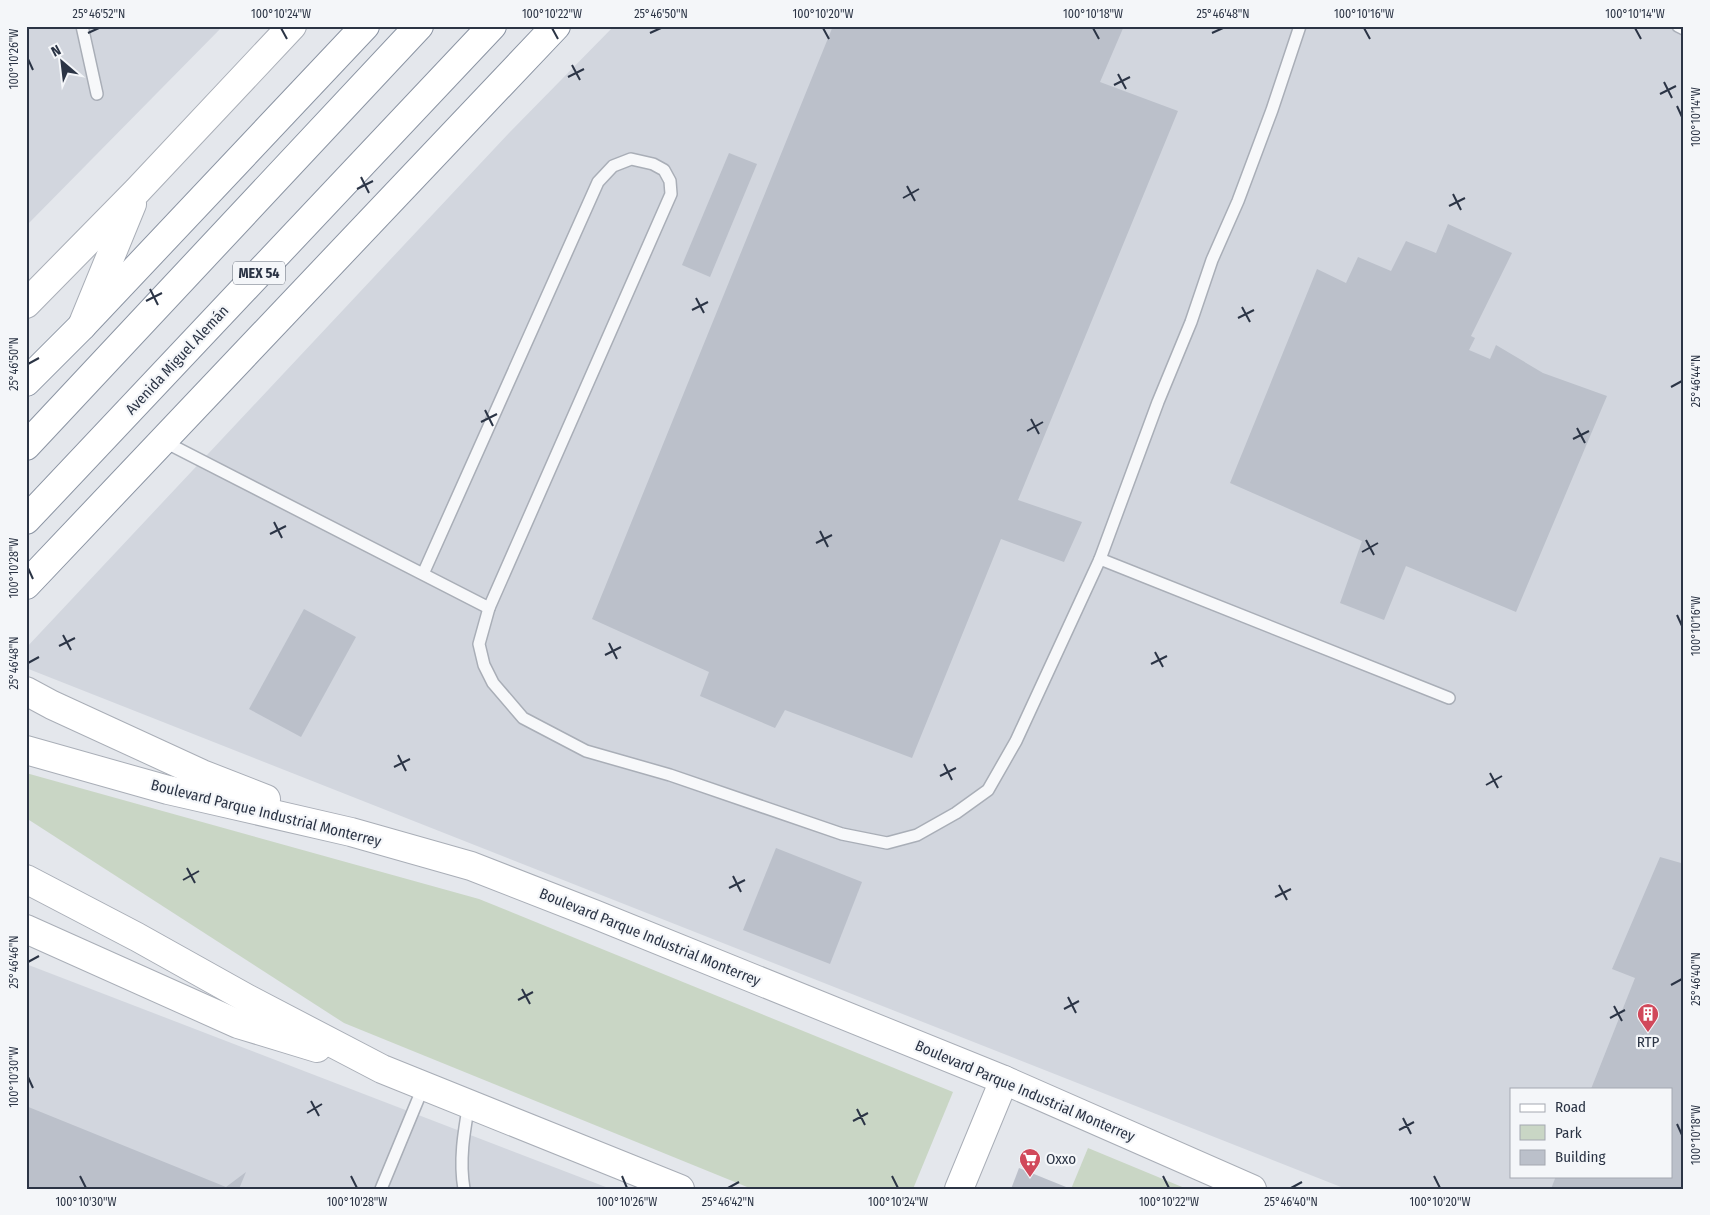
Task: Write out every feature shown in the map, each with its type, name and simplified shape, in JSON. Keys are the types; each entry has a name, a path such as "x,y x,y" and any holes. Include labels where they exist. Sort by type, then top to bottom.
{"main road":[{"path":"26,304 138,191 292,26"},
{"path":"26,382 82,326 365,26"},
{"path":"26,446 419,26"},
{"name":"Avenida Miguel Alemán","path":"26,520 492,26"},
{"path":"26,585 556,26"},
{"path":"82,326 138,191"},
{"path":"26,691 52,706 202,774 351,832"},
{"name":"Boulevard Parque Industrial Monterrey","path":"26,750 168,790 351,832 471,866 1004,1080 1252,1189"},
{"path":"26,879 382,1069"},
{"path":"26,929 238,1024 382,1069 680,1189"},
{"path":"959,1189 1004,1080"}],"lane":[{"path":"82,26 97,94"},
{"path":"423,574 598,182 613,166 631,159 652,164 664,170 670,181 671,194 489,608 480,644 484,665 493,683 522,718 586,751 670,775 842,834 887,843 917,835 956,813 988,790 1016,741 1100,559 1158,402 1191,322 1212,260 1238,200 1272,110 1300,26"},
{"path":"1678,26 1684,29"},
{"path":"163,441 489,608"},
{"path":"1100,559 1449,698"},
{"path":"381,1189 424,1085"},
{"path":"464,1189 462,1144 469,1103"}],"shaded area":[{"path":"26,26 223,26 26,226"},
{"path":"614,26 1684,26 1684,1189 1346,1189 26,668 26,648 509,133"},
{"path":"26,964 611,1189 26,1189"}],"green space":[{"path":"26,773 479,899 953,1092 913,1189 752,1189 344,1023 26,818"},
{"path":"1088,1148 1187,1189 1071,1189"}],"building":[{"path":"833,26 1124,26 1100,82 1178,111 1018,500 1082,522 1064,562 1001,539 912,758 785,710 775,728 700,696 709,672 592,619"},
{"path":"729,153 757,164 710,277 682,265"},
{"path":"1448,224 1512,253 1471,336 1475,338 1469,350 1490,359 1496,345 1543,373 1607,396 1516,612 1406,566 1384,620 1340,603 1362,541 1230,483 1317,269 1346,283 1358,257 1391,271 1406,241 1436,253"},
{"path":"304,609 356,637 301,737 249,709"},
{"path":"776,848 862,882 830,964 743,930"},
{"name":"RTP","path":"1684,856 1684,1189 1551,1189 1555,1178 1672,1178 1672,1088 1591,1088 1635,978 1612,969 1660,857 1681,863"},
{"path":"26,1106 226,1187 246,1172 239,1189 26,1189"},
{"name":"Oxxo","path":"1019,1168 1071,1189 1011,1189"}],"place":[{"name":"RTP","path":"1648,1033"},
{"name":"Oxxo","path":"1030,1178"}]}
